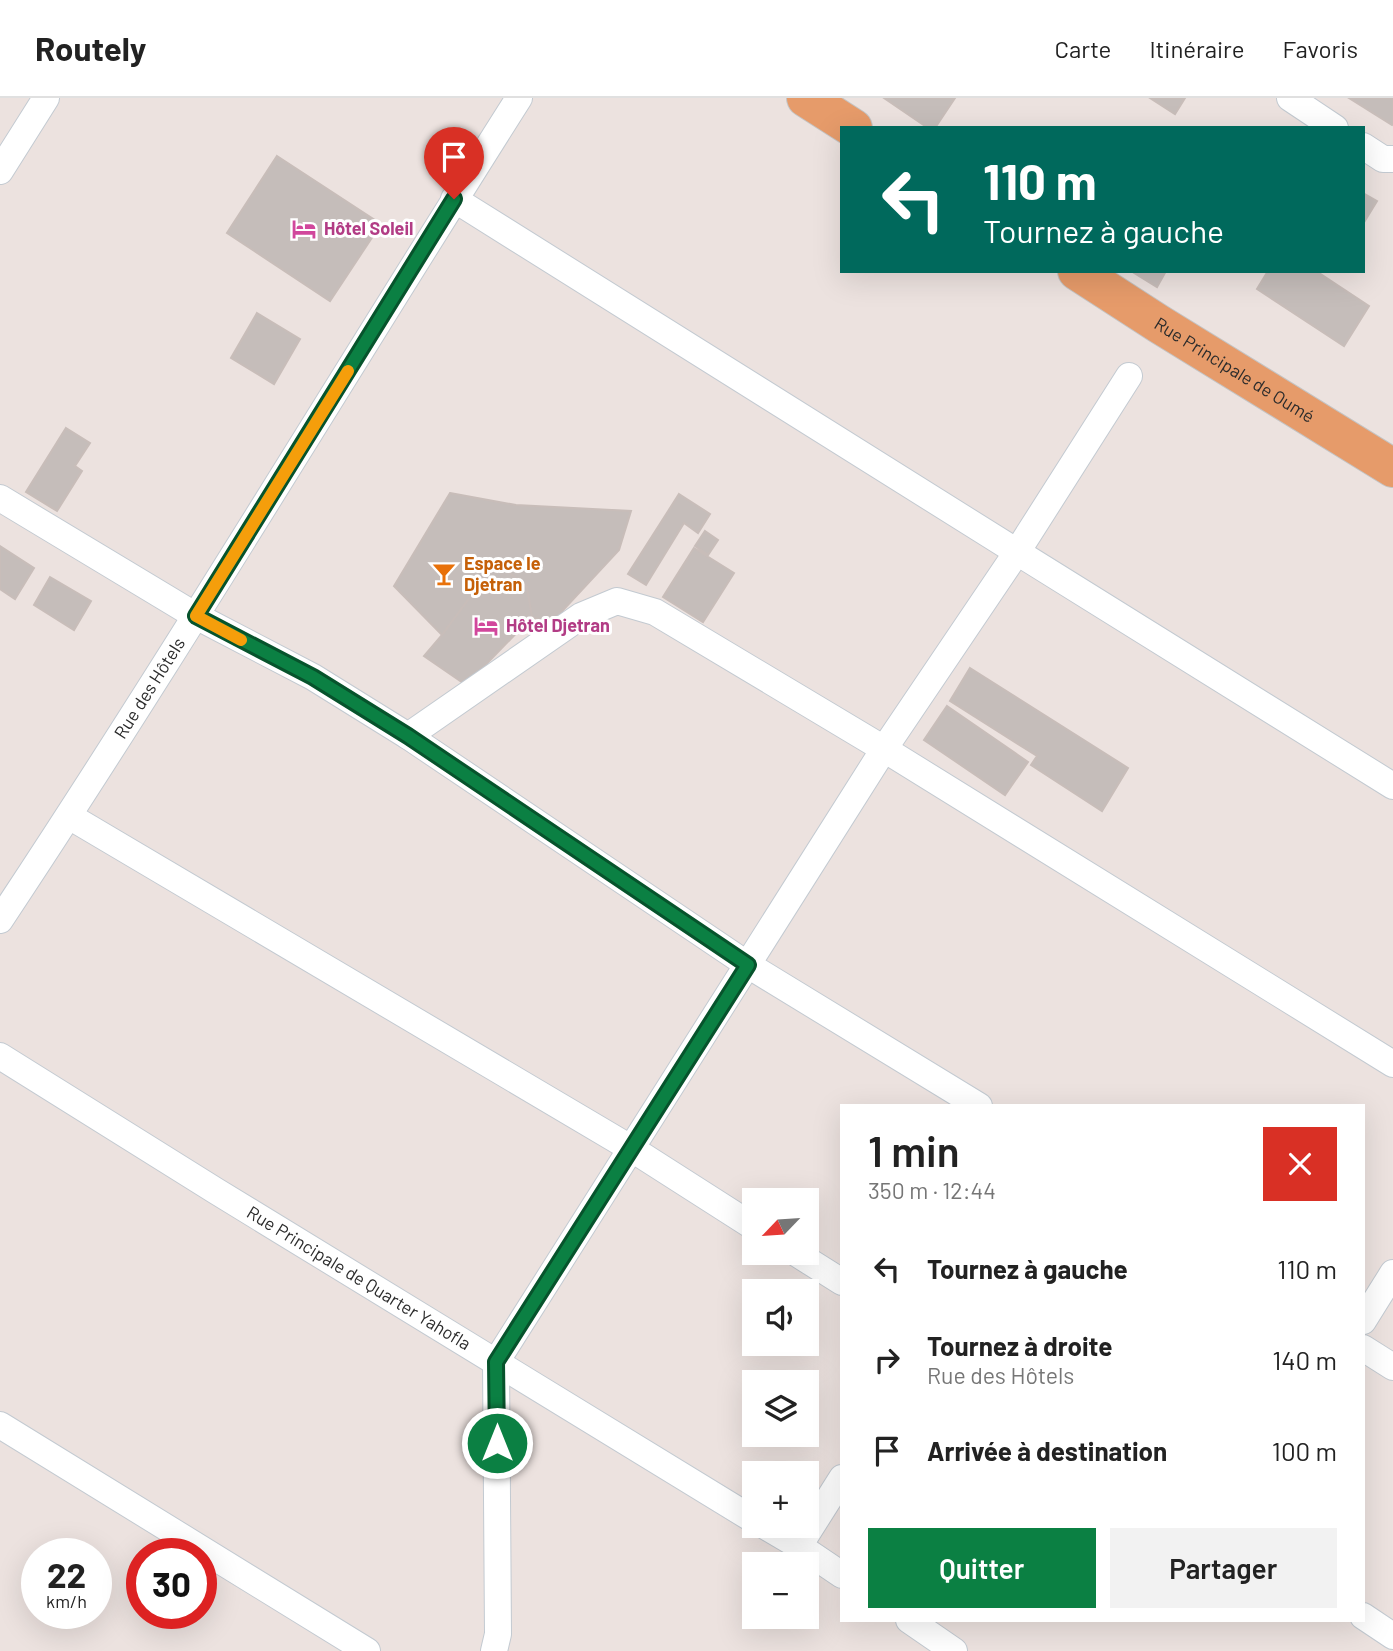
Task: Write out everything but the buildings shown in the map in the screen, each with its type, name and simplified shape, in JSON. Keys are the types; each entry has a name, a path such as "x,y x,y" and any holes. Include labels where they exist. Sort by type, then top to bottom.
{"main road":[{"path":"806,98 850,126"},
{"name":"Rue Principale de Oumé","path":"1080,273 1393,468"}],"street":[{"path":"0,171 46,98"},
{"name":"Rue des Hôtels","path":"0,920 196,616 519,98"},
{"path":"1290,98 1332,126"},
{"path":"1365,147 1383,159 1393,159"},
{"path":"454,199 1393,786"},
{"path":"494,1651 498,1634 496,1362 884,750 1017,552 1129,376"},
{"path":"0,498 196,616 313,677 408,736 748,965 976,1104"},
{"path":"408,736 582,615 617,601 655,612 1393,1064"},
{"path":"69,816 632,1149 742,1219"},
{"name":"Rue Principale de Quarter Yahofla","path":"0,1056 215,1191 742,1513"},
{"path":"815,1265 840,1281"},
{"path":"1365,1318 1393,1273"},
{"path":"1365,1349 1393,1367"},
{"path":"0,1425 367,1651"},
{"path":"799,1546 840,1481"},
{"path":"785,1538 840,1574"},
{"path":"1365,1617 1393,1636"},
{"path":"912,1622 954,1651"}],"slow traffic":[{"path":"241,640 196,616 348,371"}],"place":[{"name":"Hôtel Soleil","path":"304,229"},
{"name":"Espace le Djetran","path":"444,574"},
{"name":"Hôtel Djetran","path":"486,626"}],"route":[{"path":"454,199 196,616 313,677 408,736 748,965 496,1362 497,1443"}]}
